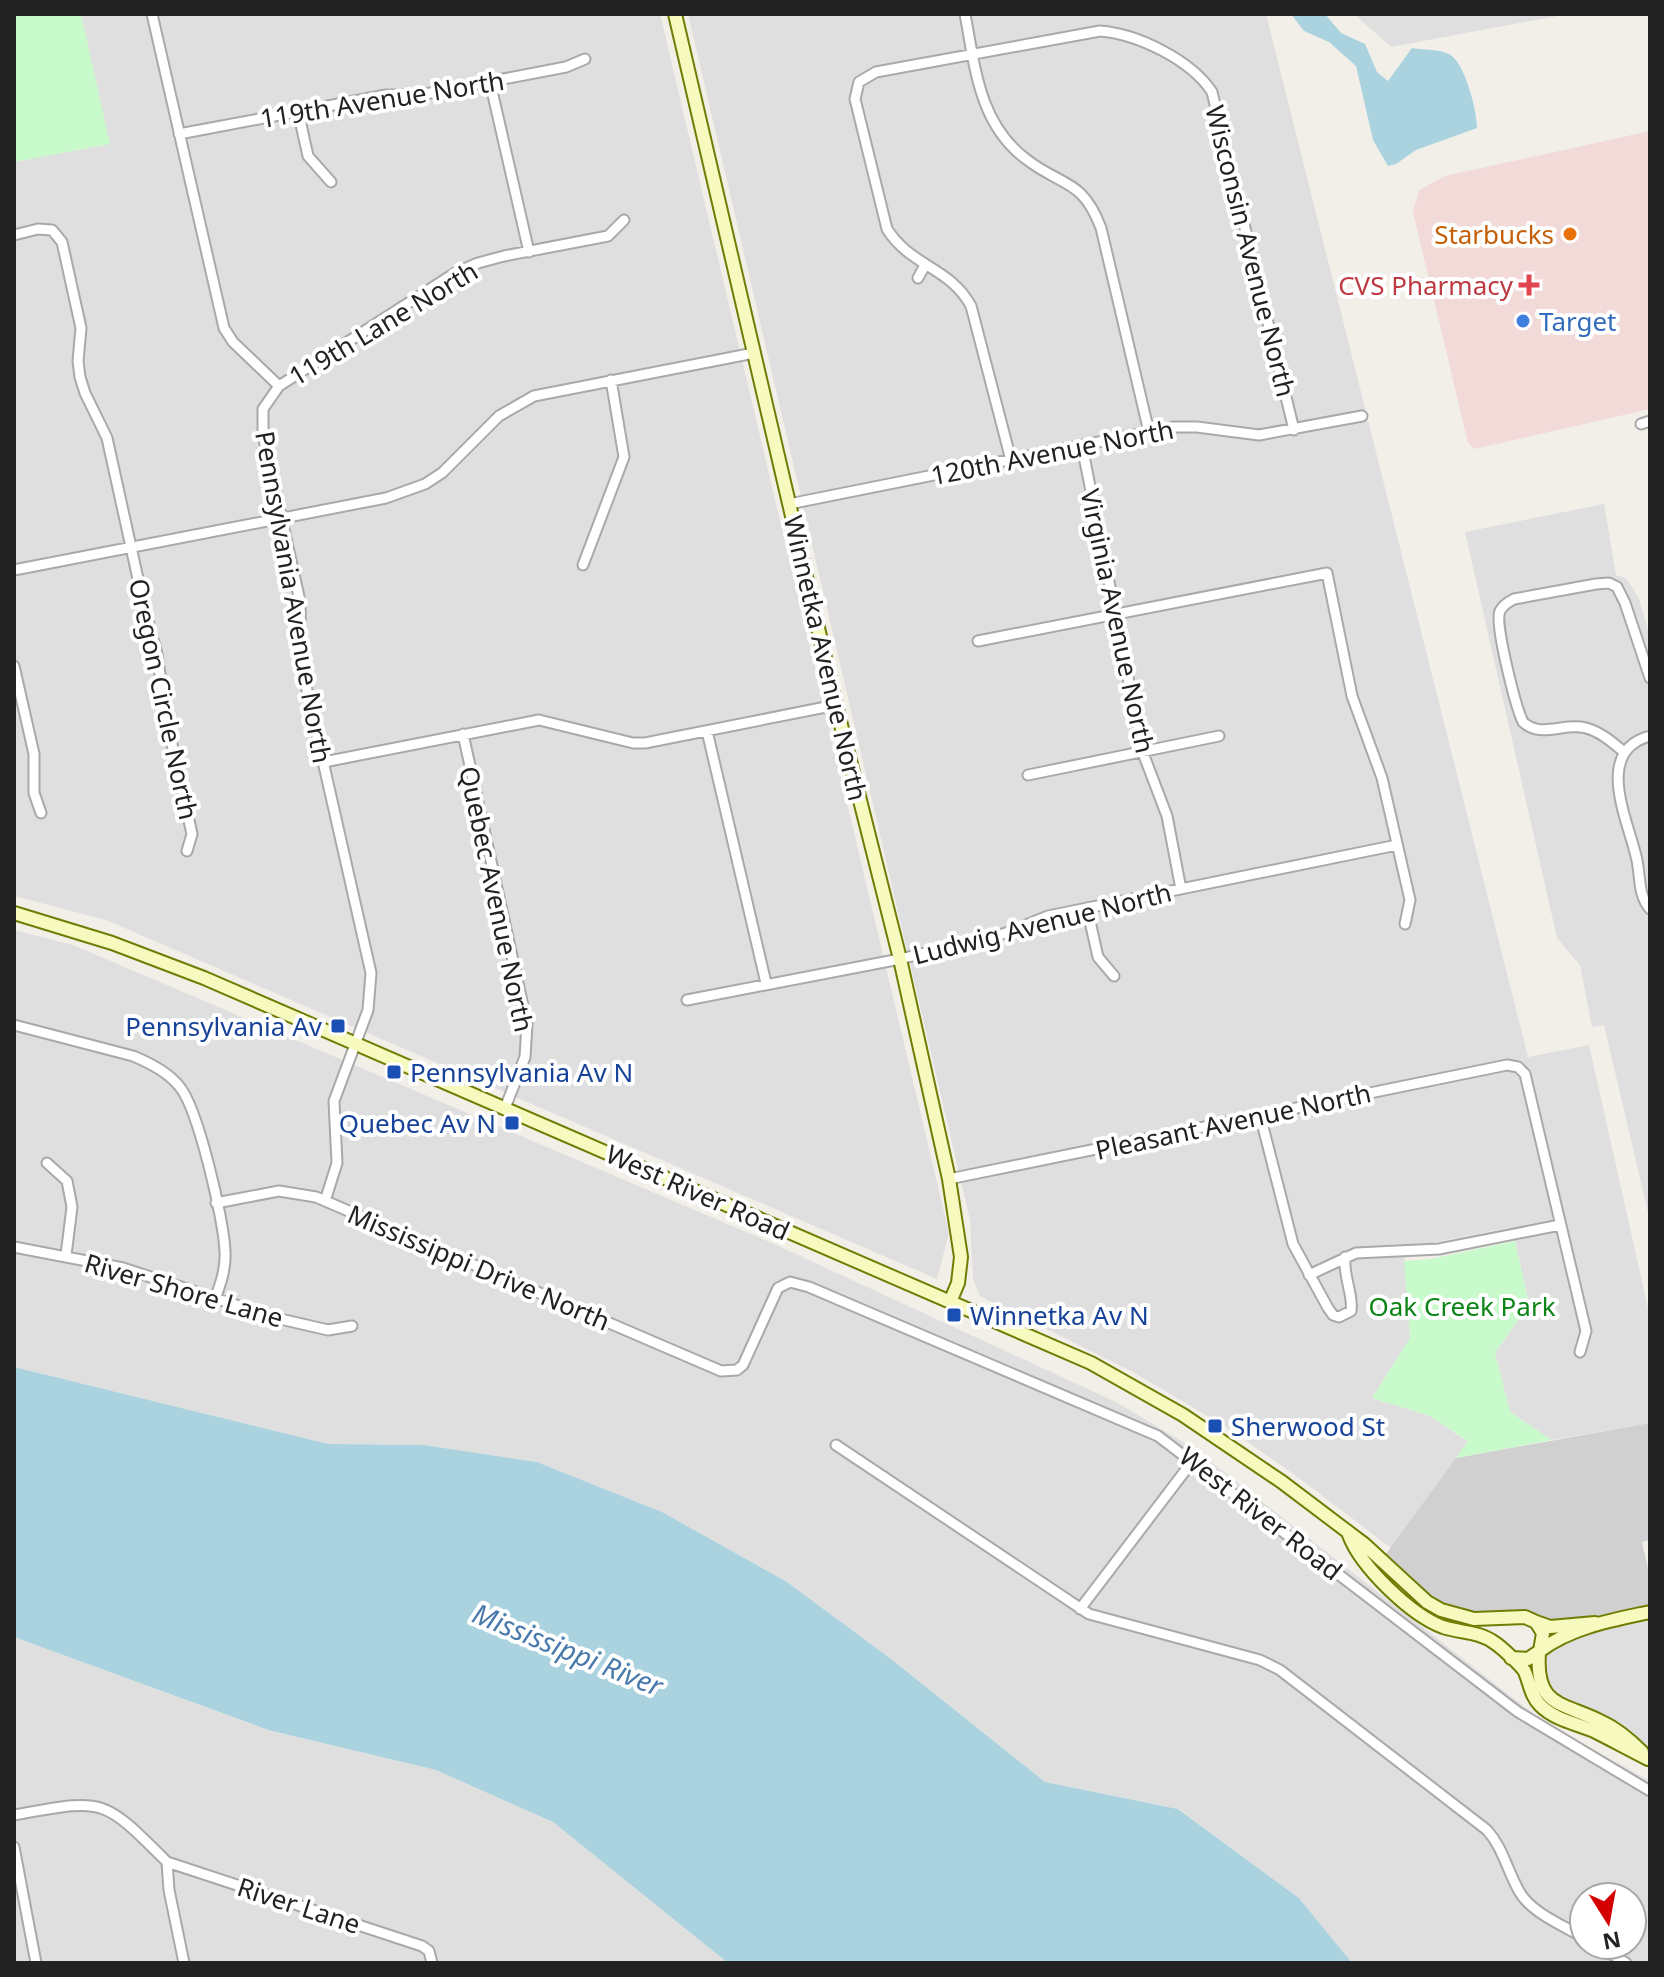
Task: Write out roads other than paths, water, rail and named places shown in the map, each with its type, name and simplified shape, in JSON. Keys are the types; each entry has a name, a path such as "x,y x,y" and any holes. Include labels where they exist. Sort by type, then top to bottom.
{"main road":[{"name":"Winnetka Avenue North","path":"675,14 836,705 900,959 949,1179 961,1257 958,1283 950,1302"},
{"name":"West River Road","path":"14,913 149,956 1091,1363 1154,1398 1257,1464 1364,1544 1415,1594 1441,1610 1474,1619 1513,1618"},
{"name":"West River Road","path":"1349,1535 1353,1546 1379,1578 1408,1606 1439,1625 1482,1635 1501,1648"},
{"path":"1511,1658 1528,1659 1558,1639 1598,1624 1650,1612"},
{"path":"1598,1624 1550,1627 1525,1617 1513,1618 1501,1631 1501,1648 1523,1669 1535,1699 1552,1715 1597,1732 1649,1760"},
{"path":"1536,1622 1543,1633 1539,1680 1553,1701 1603,1722 1631,1741 1649,1760"}],"street":[{"path":"152,14 224,328 233,342 279,386"},
{"path":"965,14 984,106 995,126 1025,159 1073,185 1095,211 1149,432"},
{"name":"Wisconsin Avenue North","path":"925,265 908,255 887,229 856,91 859,82 876,72 1082,33 1115,32 1173,57 1202,77 1212,92 1294,430"},
{"name":"119th Avenue North","path":"179,134 386,95 420,95 566,67 585,59"},
{"path":"490,82 529,252"},
{"path":"298,111 308,156 331,182"},
{"name":"119th Lane North","path":"279,386 455,273 478,263 608,236 624,220"},
{"name":"Oregon Circle North","path":"14,235 45,229 57,233 62,242 81,328 80,377 107,438 157,654 167,722 192,834 187,851"},
{"path":"918,278 925,265 950,279 963,291 971,306 1011,460"},
{"path":"14,570 407,492 442,473 515,404 544,393 754,353"},
{"path":"583,565 624,457 611,380"},
{"name":"Pennsylvania Avenue North","path":"279,386 267,400 261,426 300,601 301,664 371,973 368,1010 334,1101 337,1163 325,1201"},
{"name":"120th Avenue North","path":"789,504 1184,426 1259,435 1362,416"},
{"name":"Virginia Avenue North","path":"1082,446 1143,753 1167,816 1181,889"},
{"path":"978,641 1327,573 1352,696 1375,757 1410,900 1405,924"},
{"path":"1624,752 1608,738 1584,727 1537,731 1523,722 1501,638 1499,612 1514,599 1609,583 1617,587 1625,603 1650,678"},
{"path":"14,666 34,754 34,793 41,813"},
{"path":"324,762 539,720 633,743 836,705"},
{"path":"707,731 766,983"},
{"name":"Quebec Avenue North","path":"463,734 527,1024 525,1057 505,1108"},
{"path":"1028,775 1219,736"},
{"path":"1650,736 1624,752 1617,780 1638,861 1641,894 1650,909"},
{"name":"Ludwig Avenue North","path":"687,1000 900,959 1006,933 1048,916 1397,845"},
{"path":"1087,908 1098,957 1114,976"},
{"path":"14,1025 133,1056 150,1063 180,1086 198,1123 225,1249 223,1272 215,1299"},
{"name":"Pleasant Avenue North","path":"949,1179 1507,1065 1518,1067 1525,1074 1560,1225"},
{"path":"1260,1115 1293,1244 1333,1315 1345,1316 1353,1304 1344,1273 1345,1257"},
{"path":"47,1163 67,1181 72,1207 66,1255"},
{"name":"Mississippi Drive North","path":"216,1203 279,1191 297,1192 325,1201 712,1367 728,1371 737,1370 748,1354 774,1293 790,1282"},
{"path":"1309,1275 1345,1257 1369,1251 1439,1249 1560,1225 1586,1331 1580,1352"},
{"name":"River Shore Lane","path":"14,1247 123,1268 276,1318 328,1330 352,1326"},
{"name":"West River Road","path":"790,1282 809,1287 1126,1421 1173,1445 1191,1463 1295,1539 1518,1712 1650,1791"},
{"path":"836,1445 1089,1614 1260,1660 1280,1670 1487,1830 1496,1840 1522,1896 1568,1928"},
{"path":"1080,1609 1191,1463"},
{"path":"14,1815 79,1804 100,1806 115,1813 167,1862 169,1890 184,1963"},
{"path":"14,1847 36,1963"},
{"name":"River Lane","path":"167,1862 422,1946 429,1951 432,1963"}],"water":[{"path":"1291,14 1325,14 1341,33 1365,44 1377,72 1388,81 1412,48 1449,54 1465,76 1477,128 1416,150 1388,166 1373,140 1356,66 1329,42 1304,31"},
{"name":"Mississippi River","path":"14,1367 328,1444 424,1445 537,1462 662,1512 787,1582 891,1659 1045,1782 1178,1809 1299,1898 1352,1963 728,1963 553,1822 436,1770 268,1730 14,1637"}],"place":[{"name":"Starbucks","path":"1570,234"},
{"name":"CVS Pharmacy","path":"1529,285"},
{"name":"Target","path":"1523,321"},
{"name":"Pennsylvania Av","path":"338,1026"},
{"name":"Pennsylvania Av N","path":"394,1072"},
{"name":"Quebec Av N","path":"512,1123"},
{"name":"Winnetka Av N","path":"954,1315"},
{"name":"Sherwood St","path":"1215,1426"}],"park label":[{"name":"Oak Creek Park","path":"1462,1306"}]}
